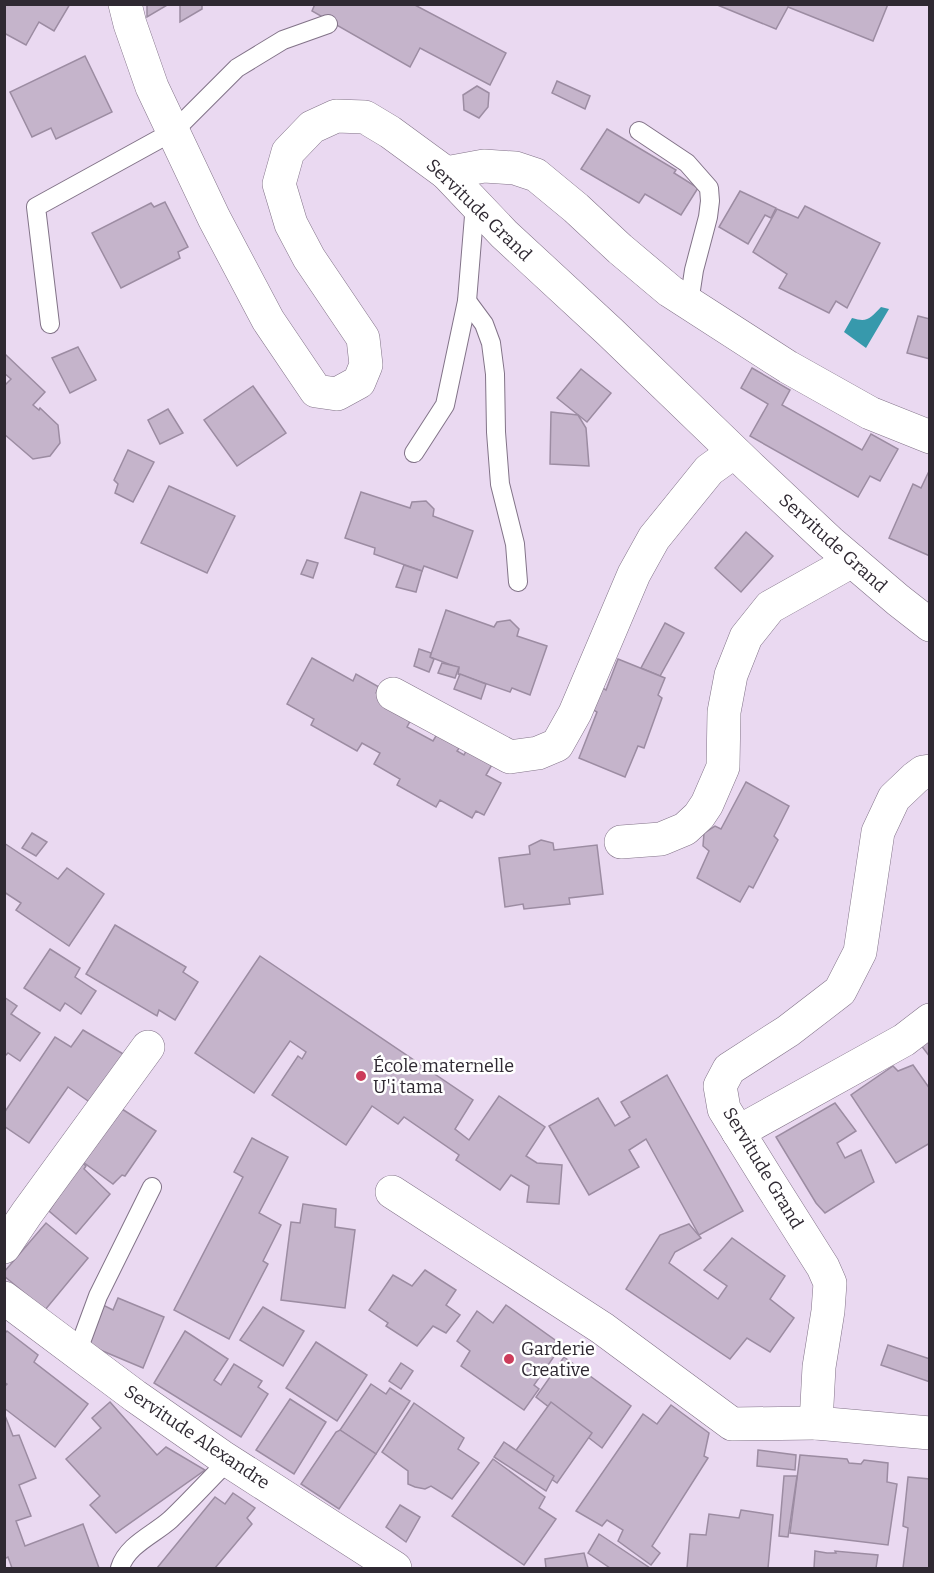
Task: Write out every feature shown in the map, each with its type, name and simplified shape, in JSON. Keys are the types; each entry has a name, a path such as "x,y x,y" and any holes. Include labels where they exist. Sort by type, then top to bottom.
{"street":[{"name":"Servitude Grand","path":"125,4 152,87 214,218 268,320 316,391 337,394 359,382 366,364 363,338 309,258 291,225 279,184 288,152 312,127 336,116 365,117 390,132 446,173 504,234 734,452 852,561 930,625"},
{"path":"446,173 484,166 514,168 536,175 670,291 788,367 866,411 930,437"},
{"path":"393,694 510,757 538,753 557,745 575,712 634,574 654,538 709,470 734,452"},
{"path":"621,842 661,839 685,829 699,816 707,804 723,767 724,712 727,693 731,675 746,638 770,608 852,561"},
{"name":"Servitude Grand","path":"816,1423 819,1367 830,1283 823,1267 724,1109 720,1086 729,1069 788,1031 840,991 860,952 878,832 894,798 923,772 930,771"},
{"path":"738,1132 904,1040 930,1020"},
{"path":"4,1246 148,1047"},
{"path":"392,1192 602,1328 732,1424 816,1423 930,1433"},
{"name":"Servitude Alexandre","path":"4,1298 135,1396 395,1569"}],"lane":[{"path":"50,324 36,207 174,131 237,68 283,40 328,24"},
{"path":"639,131 687,163 709,188 708,217 694,270 689,303"},
{"path":"414,453 445,405 467,301 475,204"},
{"path":"467,301 484,324 491,343 495,374 495,432 500,484 515,544 518,582"},
{"path":"77,1353 98,1296 152,1187"},
{"path":"120,1569 121,1564 132,1550 168,1522 229,1460"}],"water":[{"path":"881,307 889,309 866,348 844,332 852,318 862,320 868,318"}],"building":[{"path":"4,4 70,4 54,31 39,22 26,45 4,33"},
{"path":"147,4 169,4 147,17"},
{"path":"180,4 202,4 202,9 180,22"},
{"path":"315,4 413,4 506,53 490,85 420,48 410,67 312,11"},
{"path":"715,4 888,4 873,41 788,7 776,29"},
{"path":"85,56 112,112 56,139 51,128 32,137 10,92"},
{"path":"557,81 590,96 585,109 552,93"},
{"path":"477,86 489,93 488,107 479,118 464,110 463,95"},
{"path":"607,129 676,170 674,173 698,188 681,215 645,194 639,203 581,169"},
{"path":"740,191 776,208 771,218 765,215 748,244 719,227"},
{"path":"165,202 188,247 178,252 180,258 121,288 92,233 151,203 154,207"},
{"path":"805,206 880,243 847,308 836,301 829,313 779,288 787,274 753,252 777,209 798,218"},
{"path":"918,316 930,319 930,359 907,353"},
{"path":"78,347 96,380 70,393 52,358"},
{"path":"6,355 45,392 33,405 39,410 40,408 58,425 60,443 50,456 33,459 4,434 4,386 11,379 4,373 4,356"},
{"path":"752,368 790,390 782,405 862,450 871,434 898,449 880,481 870,476 858,497 750,436 768,404 741,388"},
{"path":"581,369 611,393 587,422 557,398"},
{"path":"253,386 286,433 237,466 204,420"},
{"path":"168,409 183,433 160,444 148,420"},
{"path":"551,412 578,415 586,428 589,466 550,464"},
{"path":"128,450 154,462 133,502 115,493 118,484 114,480"},
{"path":"930,469 930,556 889,538 913,484 921,488"},
{"path":"169,486 235,516 207,573 141,543"},
{"path":"361,492 410,508 412,502 426,501 434,509 433,516 473,531 457,578 424,566 422,571 374,554 375,548 345,538"},
{"path":"746,532 773,556 741,592 715,568"},
{"path":"307,560 318,563 313,578 301,574"},
{"path":"404,565 422,571 416,592 396,587"},
{"path":"446,610 494,627 497,622 510,620 519,629 517,636 547,646 530,695 512,688 510,692 458,674 459,668 430,657"},
{"path":"665,623 684,633 660,676 641,668"},
{"path":"419,649 431,653 430,657 434,659 429,672 414,666"},
{"path":"312,658 353,681 356,674 379,687 376,693 414,714 407,727 433,741 439,731 462,744 457,751 464,755 471,741 497,756 486,775 501,783 484,815 476,811 472,818 440,800 436,807 397,785 400,779 374,764 380,753 362,743 357,751 311,725 314,719 287,704"},
{"path":"618,659 665,678 658,695 662,698 644,748 638,746 625,777 579,758 597,712 590,708 600,686 606,690"},
{"path":"442,663 459,667 455,678 438,673"},
{"path":"460,674 486,684 481,699 454,689"},
{"path":"746,782 789,806 774,836 778,840 753,888 749,886 740,902 697,878 709,851 703,846 704,833 715,826 721,829"},
{"path":"32,833 47,842 36,856 22,848"},
{"path":"541,840 553,843 554,850 597,845 603,894 569,898 570,904 524,909 523,904 505,907 499,858 530,854 529,846"},
{"path":"4,843 58,879 67,868 104,894 69,946 16,910 21,903 4,892"},
{"path":"115,925 186,967 183,972 198,982 175,1020 159,1010 157,1016 86,974"},
{"path":"50,949 80,968 75,977 96,991 81,1014 65,1003 60,1011 24,988"},
{"name":"École maternelle U'i tama","path":"260,956 473,1100 455,1129 469,1140 499,1096 545,1127 526,1156 537,1163 562,1165 559,1204 527,1202 529,1186 511,1175 500,1190 456,1160 459,1155 404,1117 398,1124 372,1106 346,1145 272,1095 298,1056 302,1059 306,1052 290,1041 254,1093 195,1053"},
{"path":"4,997 17,1006 11,1014 40,1033 20,1061 8,1053 4,1057"},
{"path":"83,1030 125,1055 91,1103 68,1087 29,1143 4,1126 4,1113 55,1037 71,1047"},
{"path":"930,1037 930,1057 920,1044"},
{"path":"913,1065 930,1089 930,1143 896,1163 851,1095 893,1066 898,1071"},
{"name":"École maternelle U'i tama","path":"667,1075 743,1211 699,1235 646,1139 629,1150 639,1167 589,1195 549,1126 598,1098 615,1126 630,1117 621,1102"},
{"path":"835,1103 856,1131 837,1143 845,1158 861,1150 874,1182 825,1213 816,1203 776,1137"},
{"path":"122,1109 156,1131 125,1176 122,1175 113,1184 83,1162"},
{"path":"252,1138 288,1157 259,1213 281,1225 263,1261 268,1264 229,1339 174,1310 243,1177 234,1172"},
{"path":"78,1159 86,1166 84,1169 110,1194 76,1234 49,1211"},
{"path":"303,1204 336,1209 335,1227 355,1230 345,1308 281,1300 291,1222 300,1223"},
{"path":"46,1223 88,1258 45,1310 4,1276 4,1272"},
{"path":"689,1224 701,1238 675,1252 669,1263 718,1299 727,1286 704,1270 732,1238 785,1276 770,1299 794,1318 770,1352 747,1338 730,1359 626,1289 660,1235"},
{"path":"425,1270 456,1290 446,1305 460,1315 446,1333 433,1326 417,1346 386,1326 388,1323 369,1310 393,1275 412,1286"},
{"path":"118,1298 164,1317 143,1368 86,1344 103,1305 113,1310"},
{"name":"Garderie Creative","path":"506,1305 562,1345 534,1385 539,1389 524,1410 461,1366 470,1351 457,1341 477,1311 493,1323"},
{"path":"263,1307 304,1331 283,1366 240,1340"},
{"path":"7,1331 38,1355 34,1362 88,1404 55,1447 4,1408 4,1387 7,1384 4,1382 4,1334"},
{"path":"185,1331 228,1359 214,1380 221,1385 234,1364 262,1381 258,1387 268,1394 241,1437 154,1383"},
{"path":"316,1342 367,1375 337,1421 286,1388"},
{"path":"888,1345 930,1359 930,1382 881,1365"},
{"path":"564,1357 631,1406 602,1448 536,1397"},
{"path":"401,1363 413,1371 401,1389 389,1381"},
{"path":"371,1384 386,1394 390,1388 410,1401 376,1454 340,1430"},
{"path":"290,1399 326,1422 294,1474 256,1450"},
{"path":"110,1402 157,1455 166,1447 205,1470 116,1533 90,1505 100,1496 66,1459 101,1428 92,1418"},
{"path":"551,1402 592,1433 557,1483 514,1453"},
{"path":"414,1403 464,1438 458,1449 479,1463 452,1499 431,1486 425,1489 408,1484 408,1471 382,1452"},
{"path":"671,1405 709,1433 704,1456 708,1458 652,1546 660,1553 651,1565 618,1541 623,1530 607,1520 602,1526 576,1511 643,1414 657,1424"},
{"path":"4,1413 13,1436 19,1435 36,1478 19,1485 31,1516 16,1521 25,1546 83,1524 99,1568 12,1568 8,1557 4,1559"},
{"path":"340,1430 376,1454 339,1509 301,1484 336,1432"},
{"path":"504,1442 554,1476 546,1491 494,1457"},
{"path":"758,1450 796,1455 795,1470 757,1466"},
{"path":"800,1455 847,1459 849,1463 861,1464 864,1460 888,1463 887,1482 897,1484 888,1545 790,1533"},
{"path":"493,1459 545,1497 539,1508 556,1519 524,1565 452,1516"},
{"path":"784,1476 797,1476 788,1537 779,1536"},
{"path":"908,1477 930,1479 930,1568 903,1568 908,1528 903,1526"},
{"path":"233,1493 255,1508 247,1518 252,1524 215,1568 157,1568 215,1497 225,1504"},
{"path":"400,1505 420,1517 406,1542 386,1527"},
{"path":"741,1510 773,1515 768,1568 687,1568 690,1534 706,1535 709,1514 739,1518"},
{"path":"599,1534 650,1568 610,1568 588,1553"},
{"path":"815,1551 878,1555 876,1568 814,1568"},
{"path":"584,1553 588,1568 546,1568 545,1559"}],"place":[{"name":"École maternelle U'i tama","path":"361,1076"},
{"name":"Garderie Creative","path":"509,1359"}]}
